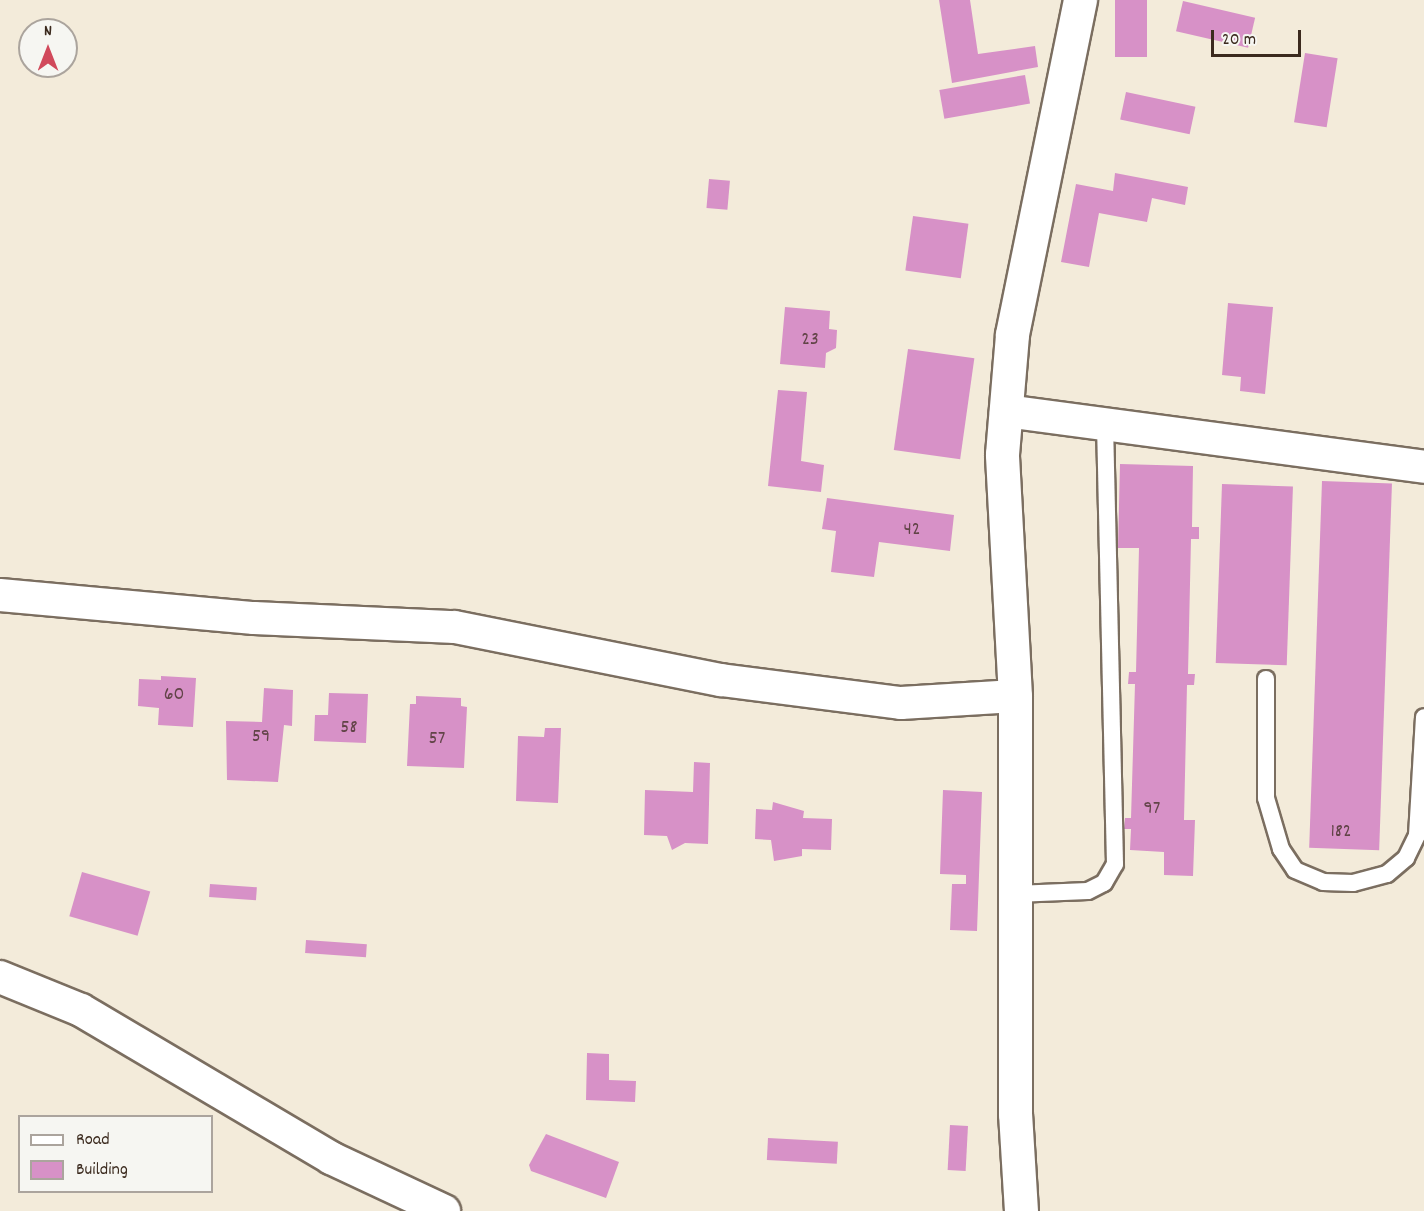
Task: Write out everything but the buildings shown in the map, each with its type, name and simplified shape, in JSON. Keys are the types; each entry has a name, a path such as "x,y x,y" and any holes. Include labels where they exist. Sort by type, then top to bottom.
{"street":[{"path":"1021,1211 1015,1114 1015,696 1002,454 1012,334 1080,0"},
{"path":"1006,411 1424,467"},
{"path":"0,595 254,618 455,627 721,680 901,703 1015,696"},
{"path":"0,977 81,1010 331,1158 444,1211"}],"lane":[{"path":"1015,894 1088,891 1104,883 1115,864 1105,425"},
{"path":"1266,679 1266,798 1281,849 1295,870 1323,882 1353,883 1387,874 1406,858 1417,835 1424,717"}]}
